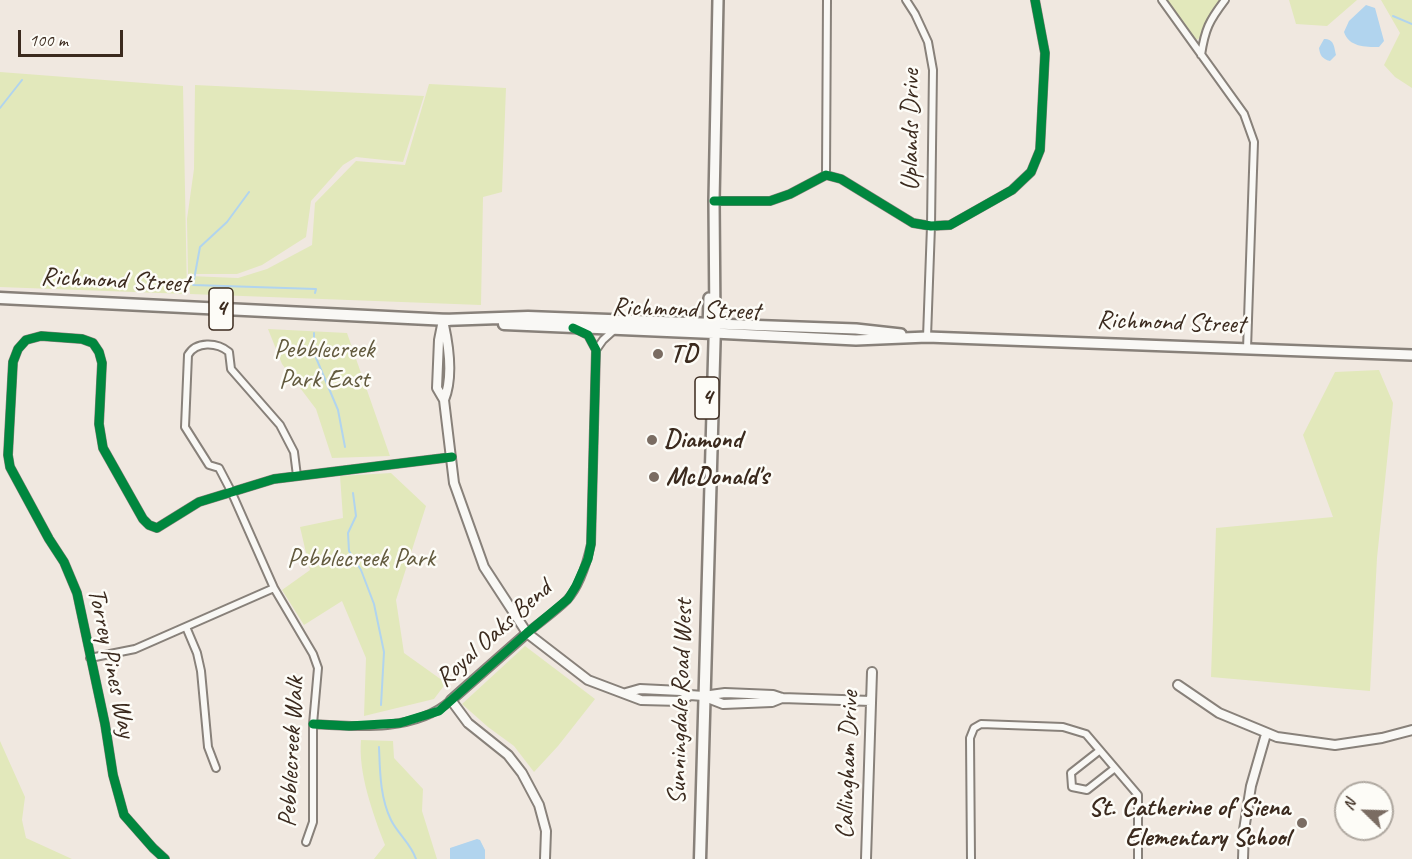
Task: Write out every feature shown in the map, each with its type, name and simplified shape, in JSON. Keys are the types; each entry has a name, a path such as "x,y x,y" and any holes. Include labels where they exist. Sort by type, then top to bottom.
{"main road":[{"path":"711,329 718,0"},
{"name":"Richmond Street","path":"0,298 573,328 711,329"},
{"name":"Richmond Street","path":"443,320 528,317 856,340 927,337 1412,355"},
{"name":"Sunningdale Road West","path":"700,859 708,547 706,463 711,329"}],"street":[{"path":"826,175 827,0"},
{"name":"Uplands Drive","path":"906,0 928,42 933,70 932,226 927,337"},
{"path":"714,201 770,201 826,175 841,178 913,223 932,226 950,225 1012,190 1031,172 1040,150 1045,53 1035,0"},
{"path":"1162,0 1244,114 1254,142 1247,349"},
{"path":"1201,55 1205,31 1225,0"},
{"path":"443,320 447,340 449,388 444,400 454,483 484,567 527,633 588,680 626,693 640,689 681,691 723,704 772,702 782,698 871,701"},
{"path":"573,328 588,335 596,350 615,329"},
{"name":"Torrey Pines Way","path":"165,859 124,815 77,593 64,562 10,467 8,455 13,362 22,345 26,340 41,336 81,339 93,343 102,363 99,424 103,448 144,519 149,525 157,528 199,502 274,479 452,458"},
{"name":"Pebblecreek Walk","path":"297,476 294,452 279,425 231,369 229,352 223,346 197,344 188,355 185,427 209,465 219,468 274,588 313,654 318,668 312,724 313,822 306,842"},
{"name":"Royal Oaks Bend","path":"312,724 349,726 400,723 439,711 568,599 588,559 591,544 596,350"},
{"path":"90,658 135,649 274,588"},
{"path":"186,627 199,662 208,747 216,768"},
{"name":"Callingham Drive","path":"866,859 872,672"},
{"path":"1178,685 1219,713 1266,734 1300,741 1335,745 1382,738 1412,730"},
{"path":"452,700 468,723 508,755 522,772 538,805 546,831 545,859"},
{"path":"971,859 970,738 974,728 981,724 1063,727 1086,734 1138,795 1138,859"},
{"path":"1243,859 1244,830 1251,786 1266,734"},
{"path":"1099,751 1071,773 1072,786 1087,790 1115,768"}],"green space":[{"path":"1167,0 1221,0 1208,18 1200,38 1196,40"},
{"path":"1289,0 1357,0 1327,26 1296,24"},
{"path":"1381,0 1412,0 1412,88 1395,77 1384,65 1400,33"},
{"path":"0,72 183,86 187,294 0,287"},
{"path":"429,84 506,88 502,192 483,197 481,305 190,294 189,276 238,278 267,269 312,245 315,203 356,161 405,165"},
{"path":"195,85 424,96 403,162 356,157 343,165 311,201 306,237 262,265 237,274 188,274 187,219 194,169"},
{"name":"Pebblecreek Park East","path":"268,329 347,333 390,456 332,458 316,409 282,364"},
{"path":"1379,370 1393,403 1377,558 1370,691 1211,677 1216,528 1333,517 1303,435 1335,372"},
{"name":"Pebblecreek Park","path":"391,473 426,506 396,600 404,653 446,683 434,699 364,716 366,658 342,601 304,625 282,590 310,570 300,527 343,518 340,476"},
{"path":"525,646 595,699 534,772 514,746 462,704"},
{"path":"361,740 393,741 394,758 423,789 422,811 437,859 374,859 385,845 364,780"},
{"path":"0,741 25,797 22,820 26,838 72,859 0,859"}],"water":[{"path":"1366,5 1375,8 1384,41 1379,47 1354,43 1346,37 1344,32 1349,21"},
{"path":"1324,39 1330,40 1334,46 1336,55 1330,61 1323,58 1320,53 1319,48"},
{"path":"480,840 485,850 485,859 450,859 450,848"}],"waterway":[{"path":"1393,16 1412,24"},
{"path":"0,108 22,80"},
{"path":"249,192 227,222 200,247 193,285 316,289 315,293"},
{"path":"314,333 314,353 338,410 345,447"},
{"path":"353,493 356,516 348,533 349,551 361,570 374,604 384,652 381,705"},
{"path":"379,747 381,784 387,811 416,859"}],"cycle path":[{"path":"714,201 770,201 790,194 826,175 841,179 913,223 931,226 950,225 1012,190 1031,172 1040,150 1045,53 1035,0"},
{"path":"313,724 349,726 400,723 439,711 568,599 588,559 591,544 596,350 588,335 573,328"},
{"path":"165,859 124,815 113,775 105,724 77,593 64,562 10,467 8,455 13,362 18,349 26,340 41,336 82,339 93,343 102,363 99,424 103,448 143,519 149,525 157,528 199,502 274,479 452,457"}],"place":[{"name":"TD","path":"658,354"},
{"name":"Diamond","path":"652,440"},
{"name":"McDonald's","path":"654,477"},
{"name":"St. Catherine of Siena Elementary School","path":"1302,823"}]}
